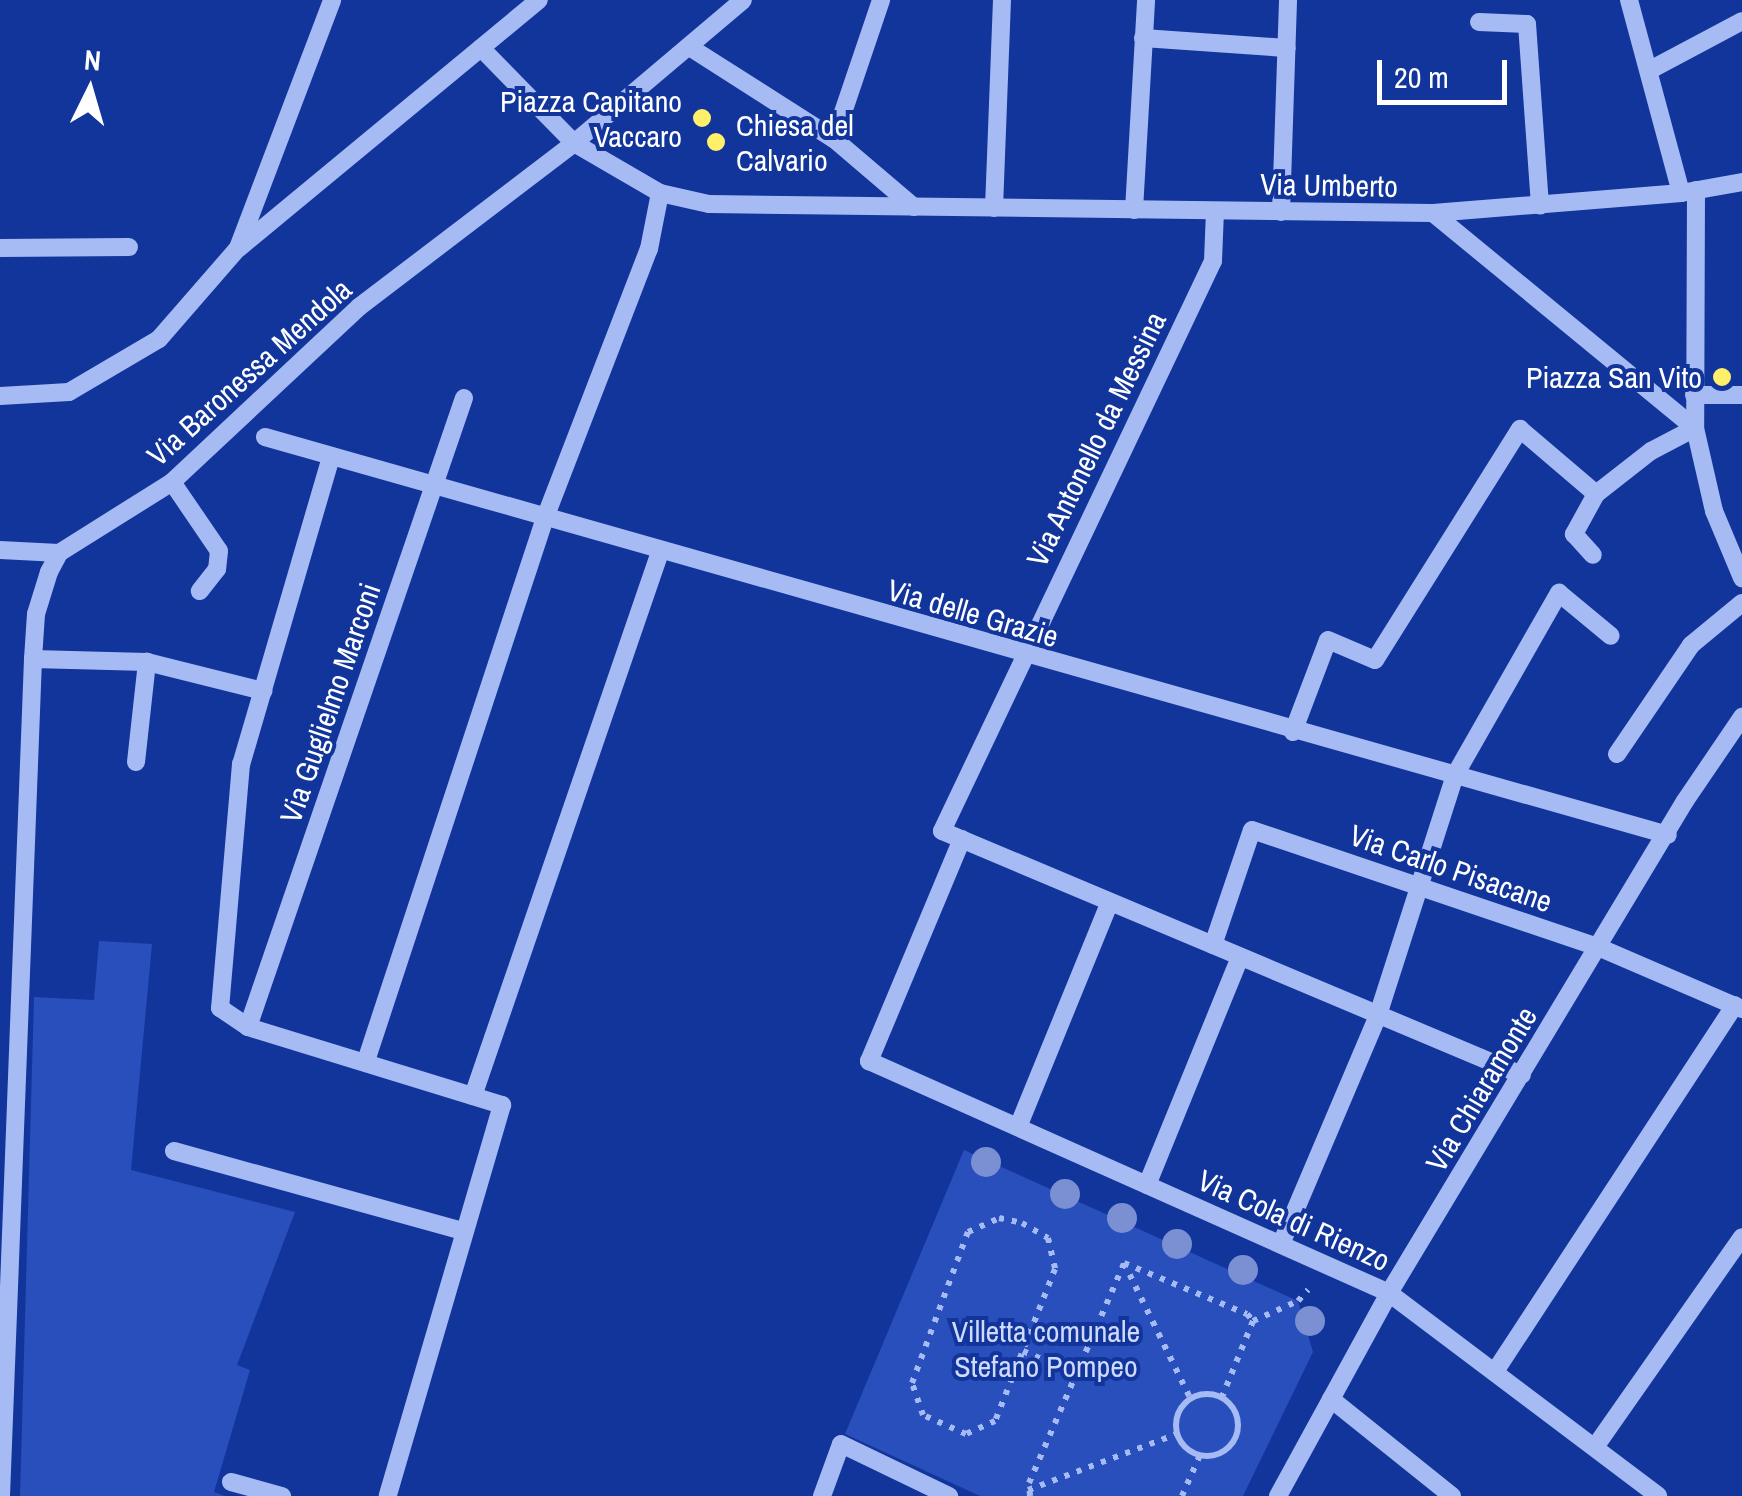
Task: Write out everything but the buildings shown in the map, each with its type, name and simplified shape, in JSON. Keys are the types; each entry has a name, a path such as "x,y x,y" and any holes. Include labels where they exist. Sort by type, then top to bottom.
{"street":[{"path":"238,248 332,0"},
{"path":"0,396 69,392 158,339 238,248 538,0"},
{"name":"Via Baronessa Mendola","path":"59,553 172,482 360,307 574,142 743,0"},
{"path":"834,139 881,0"},
{"path":"994,208 1002,0"},
{"path":"1134,210 1146,0"},
{"path":"1281,212 1288,0"},
{"path":"1629,0 1689,192 1695,428 1714,511 1742,578"},
{"path":"1650,70 1742,21"},
{"path":"1479,22 1528,24 1540,206"},
{"path":"1144,38 1287,48"},
{"name":"Via Umberto","path":"480,48 574,142 660,193 709,204 1432,214 1689,192 1742,182"},
{"path":"690,48 834,139 914,207"},
{"path":"366,1062 545,518 649,249 660,193"},
{"name":"Via Antonello da Messina","path":"962,839 942,831 1212,261 1215,211"},
{"path":"1432,214 1695,428"},
{"path":"0,248 129,247"},
{"path":"1694,395 1742,395"},
{"name":"Via Guglielmo Marconi","path":"248,1026 464,398"},
{"path":"1593,555 1574,534 1596,494 1651,451 1695,428"},
{"path":"1293,732 1328,640 1375,660 1520,429 1596,494"},
{"name":"Via delle Grazie","path":"264,437 1023,656 1668,835"},
{"path":"331,457 240,764 220,1008 248,1026 502,1105 388,1496"},
{"path":"172,482 219,551 217,569 200,591"},
{"path":"0,550 59,553 41,594 33,659 9,978 1,1492"},
{"path":"473,1096 660,552"},
{"path":"1281,1244 1378,1015 1455,776 1559,593 1612,636"},
{"path":"1617,754 1691,646 1742,603"},
{"path":"33,659 147,662 262,690"},
{"path":"136,762 147,662"},
{"name":"Via Chiaramonte","path":"1278,1496 1389,1293 1742,718"},
{"name":"Via Carlo Pisacane","path":"1212,945 1252,830 1598,947 1738,1007"},
{"path":"962,839 1522,1075"},
{"name":"Via Cola di Rienzo","path":"962,839 868,1061 1389,1293 1658,1496"},
{"path":"1018,1127 1110,902"},
{"path":"1147,1185 1240,957"},
{"path":"1496,1370 1738,1007"},
{"path":"174,1150 463,1231"},
{"path":"1595,1447 1742,1236"},
{"path":"1330,1400 1452,1496"},
{"path":"822,1496 841,1444 948,1496"},
{"path":"231,1482 282,1496"}],"path":[{"path":"999,1218 1022,1223 1048,1238 1055,1254 1055,1269 1023,1351 995,1421 981,1430 966,1434 942,1427 923,1415 915,1401 912,1383 968,1232 999,1218"},
{"path":"1124,1262 1247,1314 1253,1321"},
{"path":"1028,1493 1074,1373 1124,1262"},
{"path":"1124,1262 1190,1398"},
{"path":"1222,1397 1253,1321 1298,1301 1330,1267"},
{"path":"1023,1351 1074,1373"},
{"path":"1206,1394 1222,1397 1236,1412 1238,1432 1228,1448 1200,1455 1182,1443 1177,1434 1177,1414 1190,1398 1206,1394"},
{"path":"1028,1493 1177,1434"},
{"path":"1182,1496 1200,1455"}],"green space":[{"path":"99,941 152,944 131,1170 295,1212 237,1365 250,1370 214,1492 225,1496 20,1496 34,997 94,1000"},
{"name":"Villetta comunale Stefano Pompeo","path":"964,1150 1298,1301 1313,1352 1243,1496 980,1496 845,1434"}],"place":[{"name":"Piazza Capitano Vaccaro","path":"702,118"},
{"name":"Chiesa del Calvario","path":"716,142"},
{"name":"Piazza San Vito","path":"1722,377"}]}
